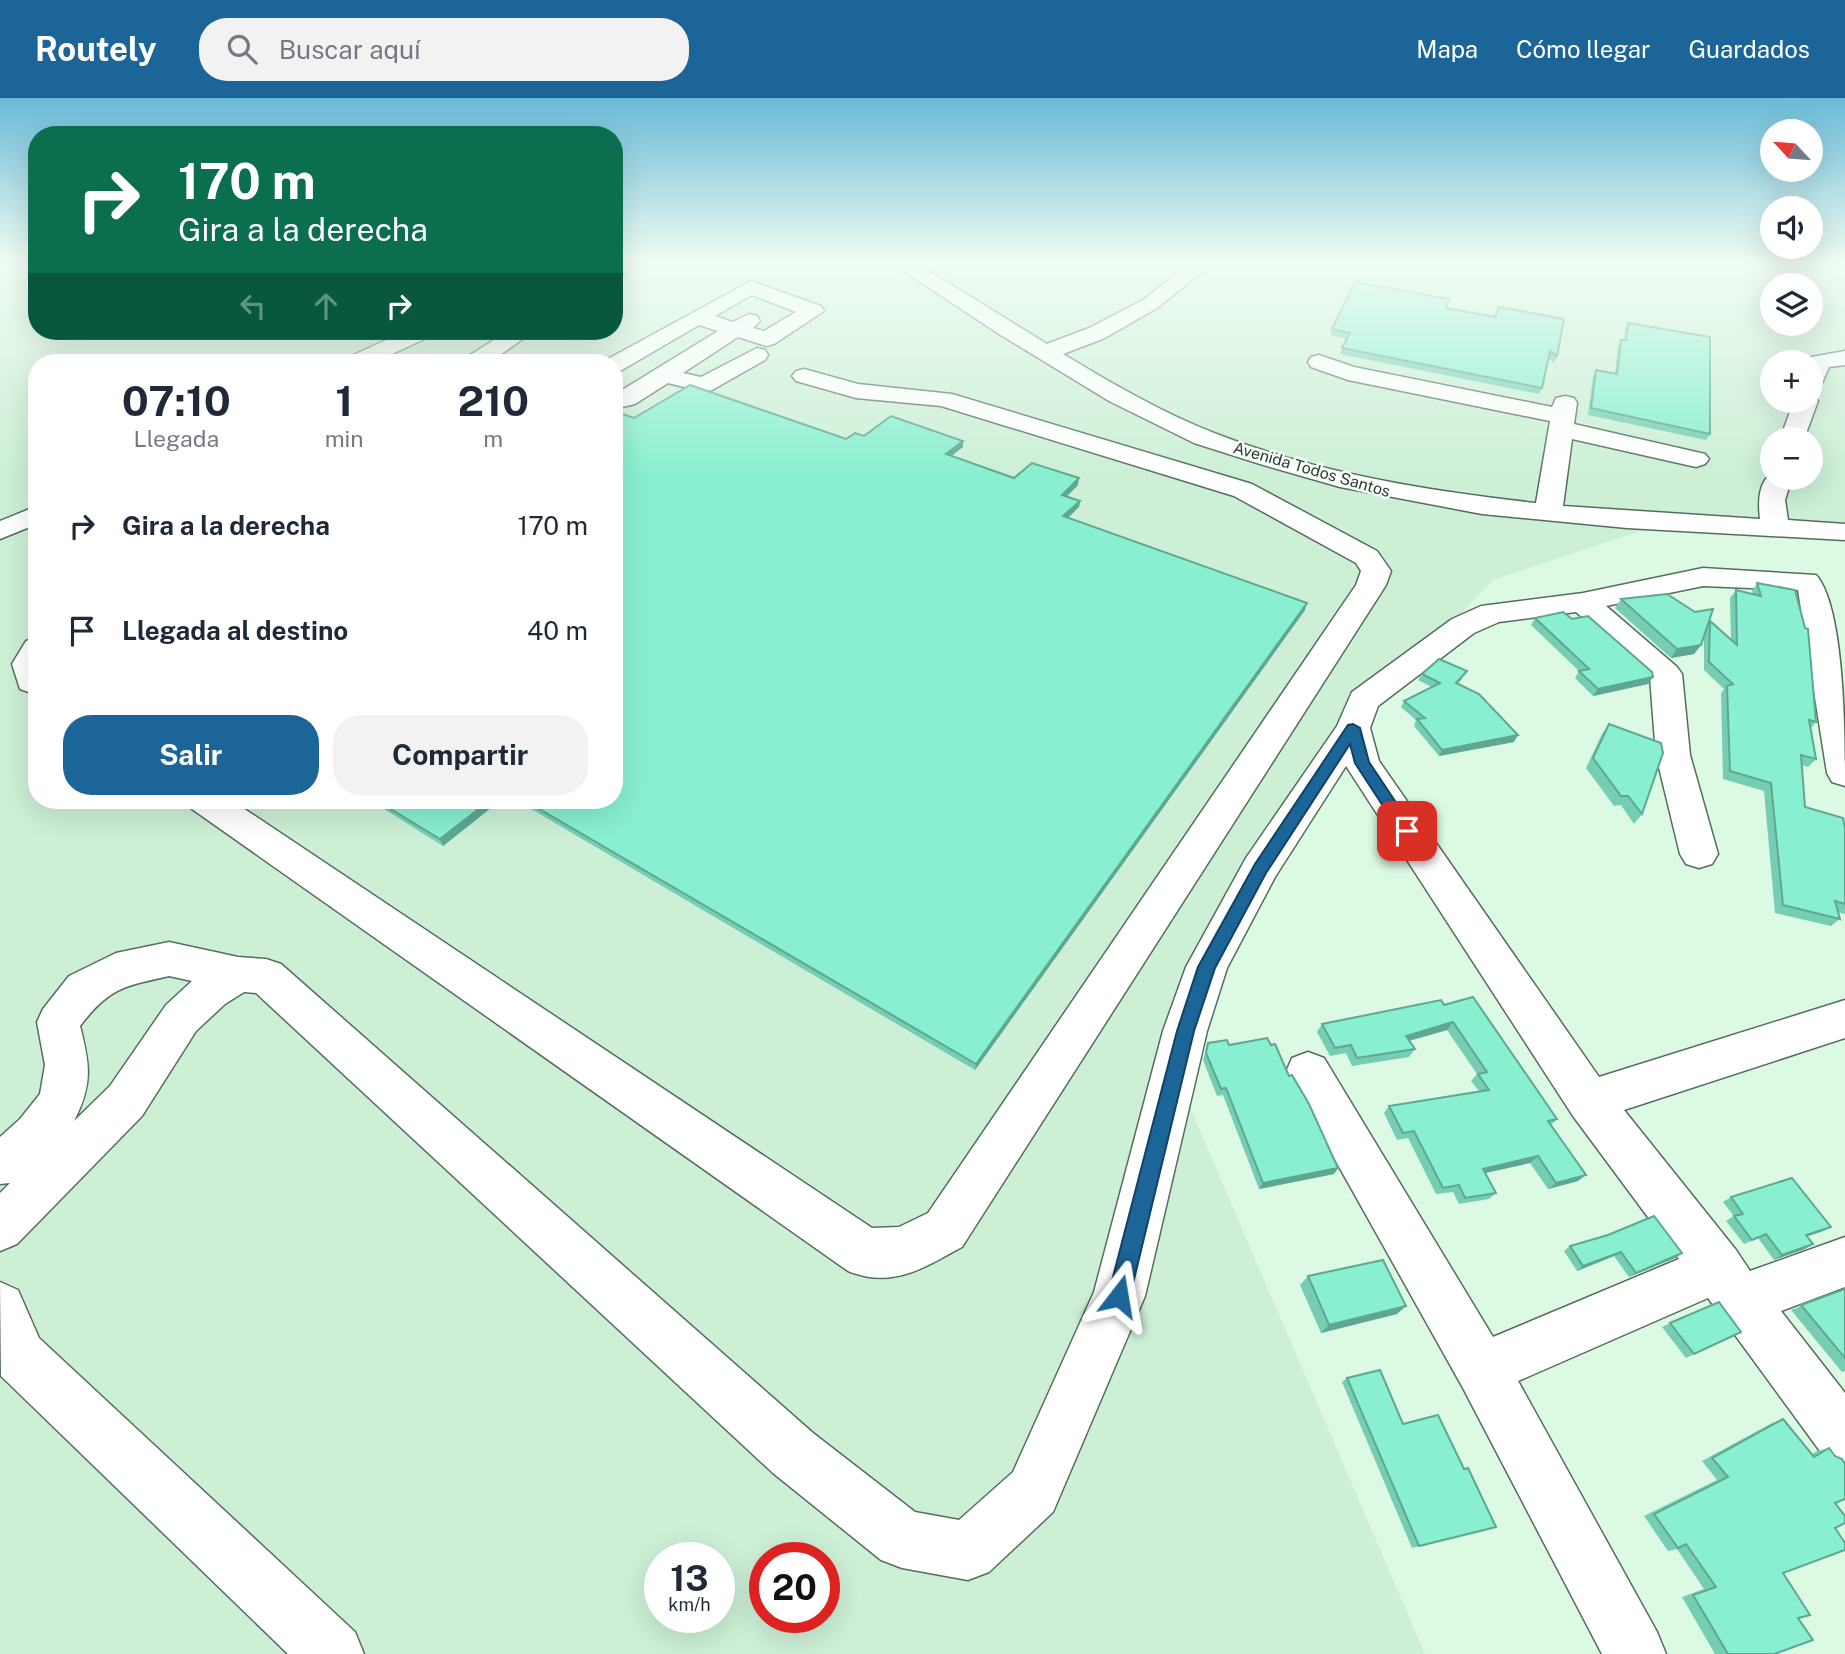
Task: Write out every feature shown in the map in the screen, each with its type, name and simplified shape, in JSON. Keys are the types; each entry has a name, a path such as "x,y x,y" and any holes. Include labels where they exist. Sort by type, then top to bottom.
{"street":[{"path":"623,360 672,333"},
{"path":"623,400 732,333"},
{"path":"745,333 766,339 777,333"},
{"name":"Avenida Todos Santos","path":"1015,333 1112,394 1196,435 1256,475 1391,492 1486,508 1659,523 1845,532"},
{"path":"1047,352 1098,333"},
{"path":"374,354 404,340"},
{"path":"487,354 509,340"},
{"path":"665,375 704,384 757,355"},
{"path":"1823,361 1845,358"},
{"path":"1318,362 1348,373 1563,414 1696,458"},
{"path":"218,809 866,1253 903,1252 944,1230 1371,585 1376,571 1367,557 1256,475 943,399 856,391 803,376"},
{"path":"1548,513 1563,414"},
{"path":"1703,577 1775,527 1771,500 1775,490"},
{"path":"0,531 28,518"},
{"path":"1,1172 45,1129 62,1098 67,1071 58,1022 84,989 116,970 169,959 239,974 266,976 793,1453 902,1539 968,1551 1033,1492 1119,1296 1185,1031 1207,967 1261,868 1353,728 1364,700 1463,626 1492,613 1583,601 1703,577 1806,581 1813,589 1845,773"},
{"path":"1583,601 1666,674 1673,755 1699,854"},
{"path":"1353,728 1362,763 1589,1101 1845,1438"},
{"path":"0,1227 126,1101 181,1018 210,991 239,974"},
{"path":"1589,1101 1845,1019"},
{"path":"1308,1072 1482,1369 1635,1654"},
{"path":"1482,1369 1730,1284 1845,1262"},
{"path":"0,1308 20,1357 333,1654"}],"shaded area":[{"path":"0,333 28,333 28,340 623,340 623,333 1760,333 1760,336 1823,336 1823,333 1845,333 1845,530 1679,518 1493,580 1359,720 1165,1049 1425,1654 0,1654"}],"building":[{"path":"1350,333 1561,333 1557,356 1550,351 1542,388 1342,348"},
{"path":"1627,333 1684,333 1710,337 1710,434 1591,408 1596,370 1617,374 1621,340 1626,340"},
{"path":"690,385 846,439 855,433 864,436 891,416 963,441 946,454 1014,478 1032,463 1079,478 1062,495 1080,501 1063,516 1307,603 976,1064 539,809 623,809 623,414 634,418"},
{"path":"1757,583 1795,590 1805,628 1808,629 1816,722 1809,720 1816,759 1801,755 1805,807 1843,818 1845,904 1835,901 1840,919 1783,905 1771,783 1730,771 1727,686 1733,684 1709,662 1710,621 1737,645 1736,590 1761,596"},
{"path":"1667,594 1695,612 1713,609 1701,645 1677,649 1621,599"},
{"path":"1563,612 1572,619 1588,616 1652,672 1653,677 1598,689 1579,671 1589,669 1535,618"},
{"path":"1439,659 1467,671 1456,683 1479,694 1518,735 1442,750 1417,719 1425,718 1404,701 1440,683 1422,674"},
{"path":"1609,724 1661,743 1663,753 1642,814 1628,796 1621,796 1593,758"},
{"path":"391,809 478,809 440,839"},
{"path":"1473,997 1557,1119 1548,1121 1586,1175 1556,1183 1538,1156 1483,1169 1496,1193 1465,1198 1459,1185 1443,1188 1414,1131 1403,1133 1389,1106 1489,1090 1478,1074 1487,1072 1453,1022 1406,1036 1415,1049 1357,1058 1351,1045 1335,1048 1322,1024 1441,1000 1444,1005"},
{"path":"1267,1038 1271,1045 1275,1044 1289,1076 1292,1075 1309,1104 1338,1168 1263,1183 1226,1088 1221,1089 1206,1053 1208,1043 1227,1040 1229,1045"},
{"path":"1792,1178 1831,1227 1806,1235 1813,1244 1782,1255 1766,1234 1752,1240 1734,1216 1743,1214 1731,1197"},
{"path":"1654,1216 1682,1253 1636,1273 1621,1252 1583,1266 1570,1246 1608,1235"},
{"path":"1383,1260 1406,1306 1329,1325 1308,1276"},
{"path":"1845,1289 1845,1358 1801,1305"},
{"path":"1719,1302 1741,1332 1694,1354 1670,1323"},
{"path":"1380,1370 1403,1424 1438,1415 1464,1469 1468,1468 1496,1527 1419,1546 1347,1378"},
{"path":"1783,1419 1814,1457 1829,1448 1845,1464 1845,1499 1835,1503 1845,1516 1845,1523 1835,1528 1845,1543 1845,1550 1783,1573 1810,1615 1798,1618 1813,1640 1774,1654 1728,1654 1693,1595 1716,1587 1686,1544 1678,1548 1654,1514 1728,1477 1712,1458"}],"route":[{"path":"1119,1296 1185,1031 1207,967 1261,868 1353,728 1362,763 1407,831"}]}
